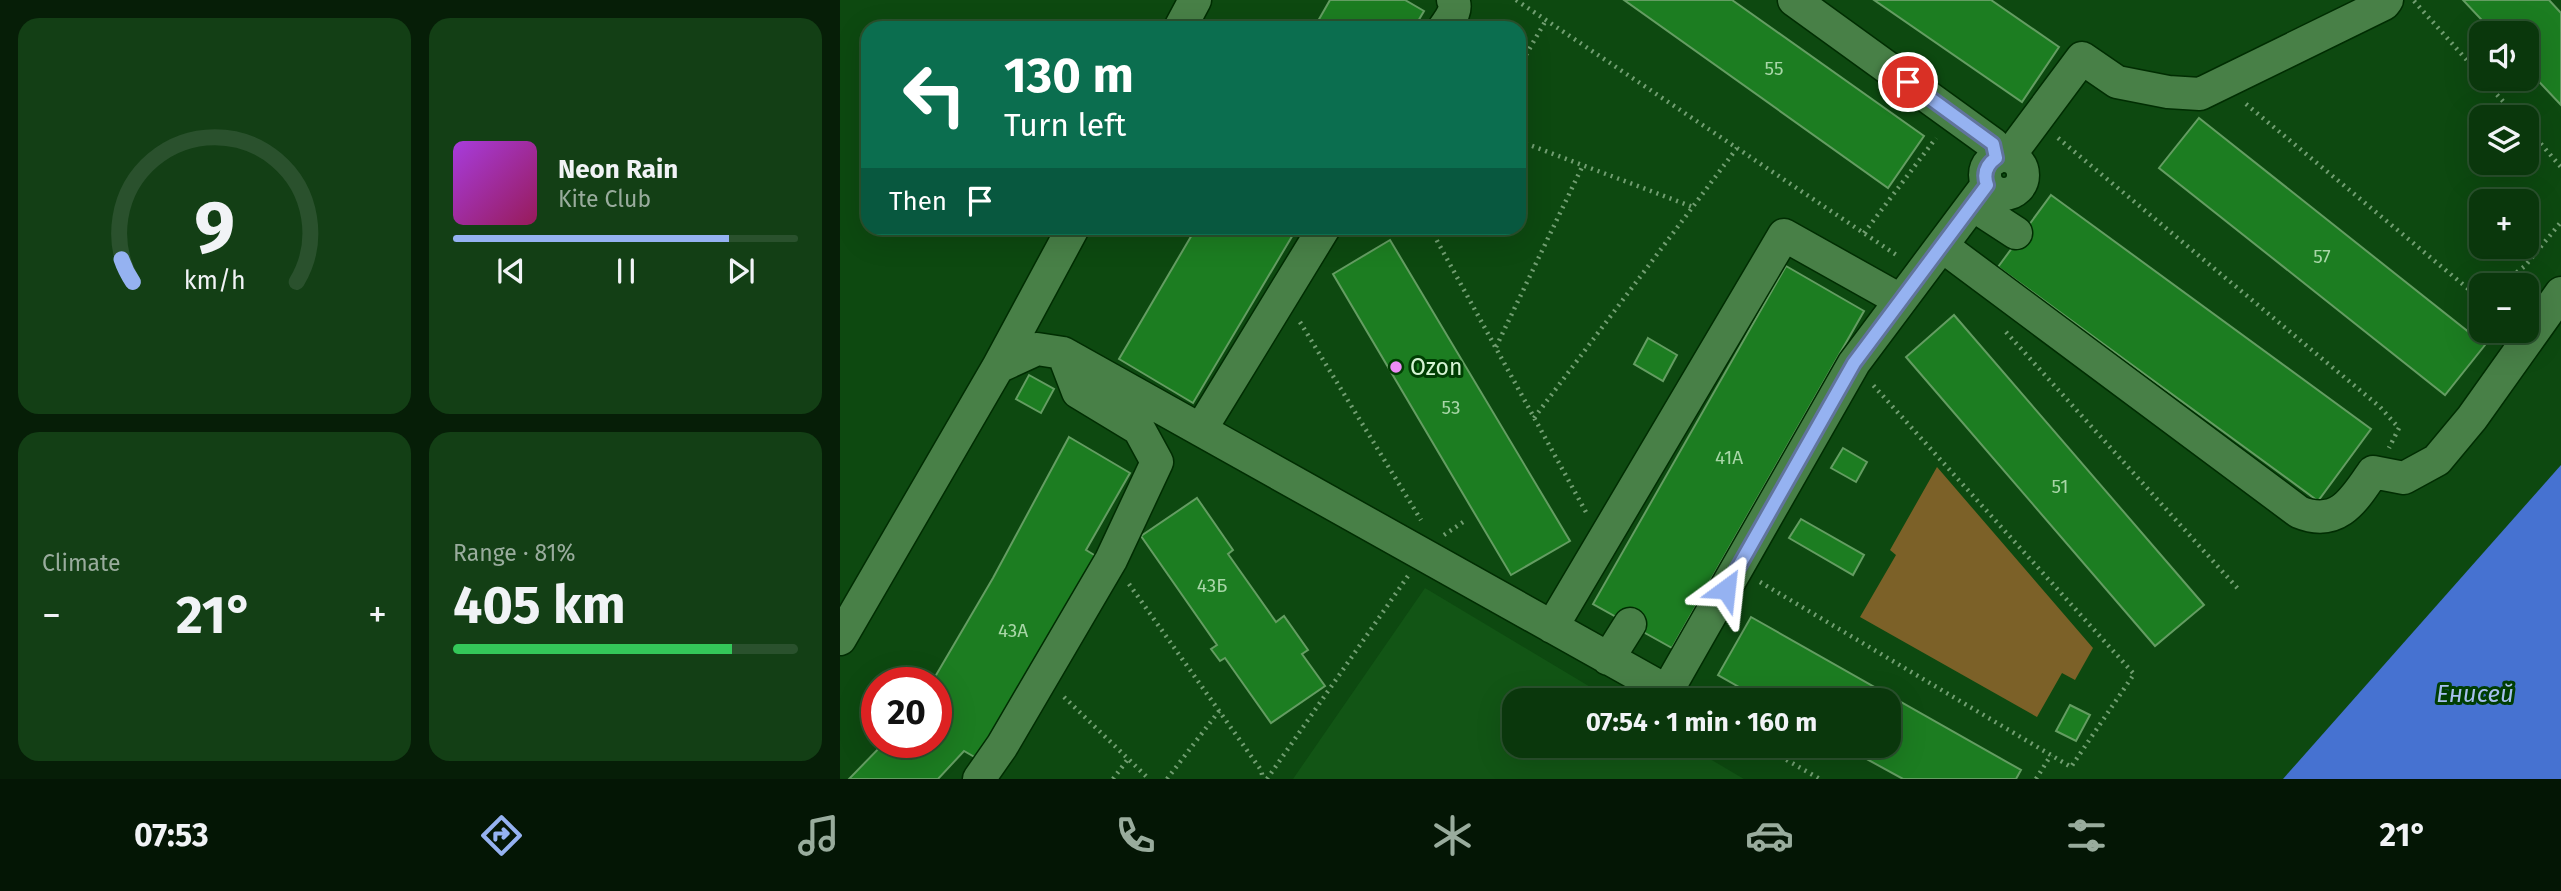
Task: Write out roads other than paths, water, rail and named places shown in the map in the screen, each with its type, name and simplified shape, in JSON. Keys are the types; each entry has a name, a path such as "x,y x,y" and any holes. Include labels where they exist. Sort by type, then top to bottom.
{"lane":[{"path":"1184,21 1195,0"},
{"path":"1449,21 1456,5 1454,0"},
{"path":"1794,0 1993,144 1991,176 2016,233"},
{"path":"998,367 1037,349 1063,353 1201,429 1425,542 1552,627 1667,691 1854,363 1991,176 2082,58 2117,82 2168,93 2200,94 2384,4 2387,0"},
{"path":"840,639 998,367 1069,235"},
{"path":"1201,429 1320,235"},
{"path":"1552,627 1784,235 1900,300"},
{"path":"1942,246 2299,512 2313,518 2329,516 2351,504 2373,472 2404,478 2437,460 2472,418 2561,293"},
{"path":"979,779 1002,746 1111,560 1157,461 1139,429 1078,392 1063,353"},
{"path":"1608,659 1630,624"}],"water":[{"name":"Енисей","path":"2561,465 2561,779 2283,779"}],"place":[{"name":"Ozon","path":"1396,367"}]}
